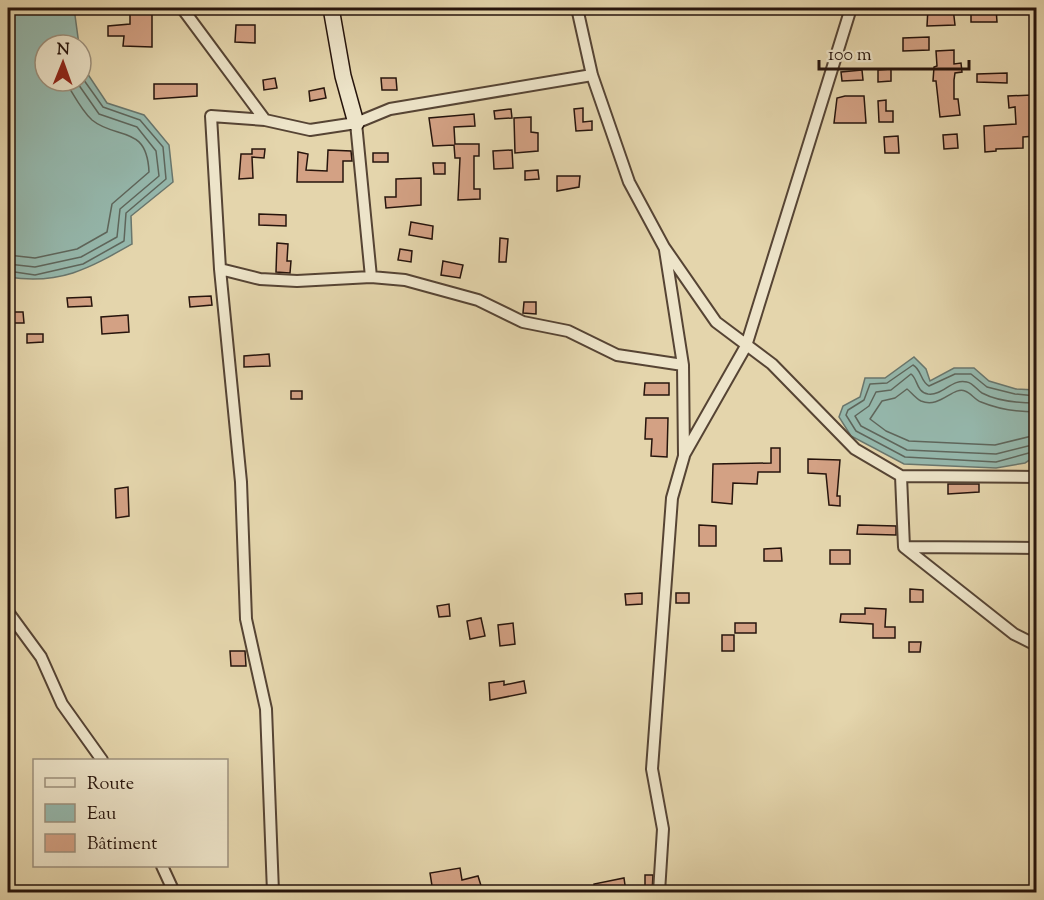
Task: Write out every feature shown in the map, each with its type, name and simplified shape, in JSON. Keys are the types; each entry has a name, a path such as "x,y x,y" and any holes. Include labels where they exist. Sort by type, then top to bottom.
{"street":[{"path":"182,8 265,120"},
{"path":"331,8 343,76 356,123 371,277"},
{"path":"577,8 592,75 629,182 664,247 716,322 771,364 855,449 901,476 1036,477"},
{"path":"659,892 663,829 652,769 672,498 684,456 746,346 851,8"},
{"path":"273,892 266,709 246,619 241,482 220,269 211,116 265,120 310,130 356,123 390,109 592,75"},
{"path":"664,247 683,365 684,456"},
{"path":"220,269 260,279 297,281 371,277 405,280 478,300 523,322 568,331 617,355 683,365"},
{"path":"901,476 904,547 1014,634 1036,645"},
{"path":"904,547 1036,548"},
{"path":"8,612 41,657 62,704 101,759"},
{"path":"162,867 174,892"}],"water":[{"path":"8,8 74,8 77,33 33,33 33,93 93,93 93,82 107,103 144,115 169,145 173,182 131,216 132,244 87,268 58,277 26,279 8,277"},
{"path":"914,357 926,369 930,381 954,368 974,368 989,381 1016,389 1036,390 1036,456 1025,463 996,468 904,464 851,436 839,417 843,406 860,397 865,378 885,378"}],"building":[{"path":"130,8 139,8 139,14 152,14 152,47 123,46 124,36 108,36 108,26 130,24"},
{"path":"928,8 953,8 955,25 927,26"},
{"path":"984,8 996,8 997,22 971,22 971,12 984,12"},
{"path":"236,25 255,25 255,43 235,42"},
{"path":"929,37 929,50 903,51 903,38"},
{"path":"954,50 954,64 961,63 962,72 955,73 954,80 954,99 958,99 960,115 940,117 936,81 933,81 934,67 937,66 936,51"},
{"path":"891,69 891,81 878,82 878,70"},
{"path":"862,70 863,80 842,81 841,72"},
{"path":"1007,73 1007,83 977,82 977,74"},
{"path":"275,78 277,88 264,90 263,80"},
{"path":"381,78 396,78 397,90 382,90"},
{"path":"154,84 197,84 197,96 154,99"},
{"path":"324,88 326,98 310,101 309,91"},
{"path":"1032,95 1033,113 1036,113 1036,136 1023,137 1023,148 996,149 996,151 985,152 984,126 1016,124 1015,107 1009,108 1008,96"},
{"path":"864,96 866,123 834,123 837,98"},
{"path":"886,100 886,111 893,111 893,122 879,122 878,101"},
{"path":"583,108 583,122 592,121 592,130 576,131 574,109"},
{"path":"511,109 512,118 495,119 494,111"},
{"path":"474,114 475,126 454,127 455,144 479,144 479,156 474,156 474,189 480,189 480,199 458,200 460,158 455,158 454,145 433,146 429,118"},
{"path":"531,117 531,132 538,133 538,151 515,153 514,118"},
{"path":"957,134 958,148 944,149 943,135"},
{"path":"898,136 899,153 885,153 884,137"},
{"path":"252,149 265,149 264,158 252,157 253,178 239,179 241,154 252,154"},
{"path":"328,150 351,151 352,161 343,161 343,182 297,182 298,152 308,154 306,170 327,171"},
{"path":"512,150 513,168 494,169 493,151"},
{"path":"373,153 388,153 388,162 373,162"},
{"path":"433,163 445,163 445,174 434,174"},
{"path":"538,170 539,179 525,180 525,171"},
{"path":"557,176 580,176 579,187 557,191"},
{"path":"421,178 421,205 386,208 385,197 396,197 396,179"},
{"path":"259,214 286,215 286,226 259,225"},
{"path":"411,222 433,226 432,239 409,235"},
{"path":"500,238 508,239 506,262 499,262"},
{"path":"277,243 288,244 287,261 291,261 290,273 276,272"},
{"path":"400,249 412,251 411,262 398,260"},
{"path":"443,261 463,265 460,278 441,275"},
{"path":"211,296 212,305 190,307 189,297"},
{"path":"91,297 92,306 68,307 67,298"},
{"path":"524,302 536,302 536,314 523,313"},
{"path":"13,312 23,312 24,323 13,323"},
{"path":"128,315 129,332 102,334 101,317"},
{"path":"27,334 43,334 43,342 27,343"},
{"path":"269,354 270,366 244,367 244,356"},
{"path":"645,383 669,383 669,395 644,395"},
{"path":"291,391 302,391 302,399 291,399"},
{"path":"646,418 668,418 667,457 651,456 652,439 645,439"},
{"path":"771,448 780,448 780,472 758,472 757,484 733,483 732,504 712,502 713,464 771,463"},
{"path":"808,459 840,460 837,496 840,496 840,506 829,505 826,474 808,473"},
{"path":"948,484 979,484 979,492 948,494"},
{"path":"128,487 129,516 116,518 115,489"},
{"path":"699,525 716,526 716,546 699,546"},
{"path":"858,525 896,526 896,535 857,534"},
{"path":"781,548 782,561 764,561 764,549"},
{"path":"830,550 850,550 850,564 830,564"},
{"path":"910,589 923,590 923,602 910,602"},
{"path":"642,593 642,604 626,605 625,594"},
{"path":"676,593 689,593 689,603 676,603"},
{"path":"449,604 450,616 439,617 437,606"},
{"path":"865,608 886,609 885,627 895,627 895,638 873,638 873,624 840,622 841,614 865,614"},
{"path":"481,618 485,636 470,639 467,621"},
{"path":"513,623 515,644 500,646 498,625"},
{"path":"735,623 756,623 756,633 735,633"},
{"path":"722,635 734,635 734,651 722,651"},
{"path":"909,642 921,642 920,652 909,652"},
{"path":"230,651 245,651 246,666 231,666"},
{"path":"504,681 504,685 524,681 526,693 490,700 489,683"},
{"path":"460,868 462,880 478,876 483,892 462,892 461,890 433,892 430,873"},
{"path":"645,875 653,875 652,892 645,892"},
{"path":"624,878 626,892 595,892 594,884"}]}
